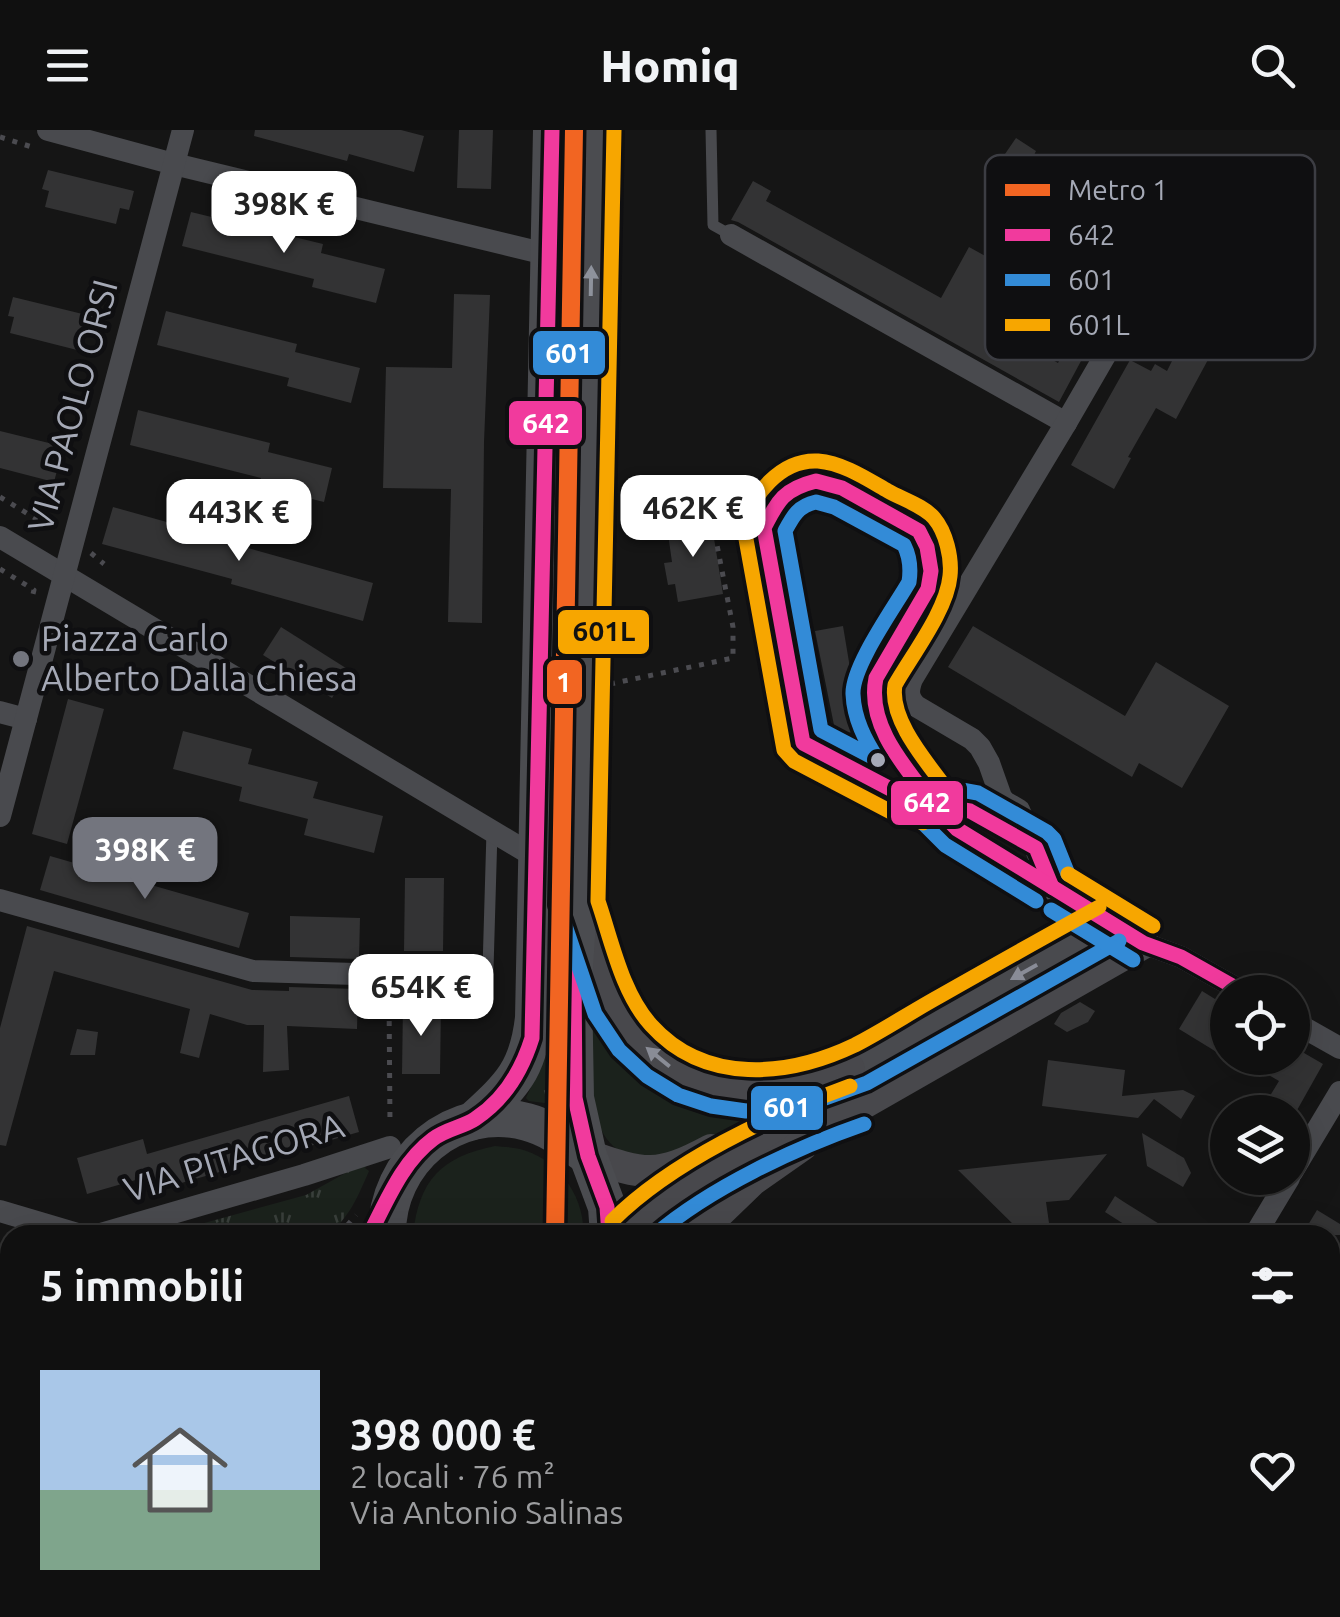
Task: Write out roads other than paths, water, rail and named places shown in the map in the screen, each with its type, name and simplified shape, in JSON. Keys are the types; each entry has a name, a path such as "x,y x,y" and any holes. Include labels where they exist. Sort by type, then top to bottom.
{"main road":[{"path":"474,1121 516,1077 532,1038 534,1018 552,130"},
{"path":"594,130 574,984 575,1098 588,1156 607,1207 608,1225"},
{"path":"578,904 613,1006 647,1049 673,1070 714,1088 740,1092 797,1086 849,1070"},
{"path":"705,1225 752,1180 865,1102 1143,943"},
{"path":"374,1213 423,1147 446,1131 474,1121 502,1118 530,1123 556,1134 588,1156 619,1166 662,1172 686,1164 817,1093 849,1070"},
{"path":"635,1225 647,1212 715,1170 816,1119 865,1102"}],"street":[{"path":"48,130 550,255"},
{"name":"VIA PAOLO ORSI","path":"0,816 183,130"},
{"path":"730,235 1066,423"},
{"path":"1102,360 922,664 908,690 909,700 980,747 990,763 1000,797 1019,810 1053,890 1143,943 1181,957 1212,975"},
{"path":"0,537 538,858"},
{"path":"0,712 26,719"},
{"path":"0,900 253,971 389,975"},
{"path":"849,1070 1109,924"},
{"path":"1310,1031 1340,1048"},
{"path":"1310,1143 1340,1092"},
{"name":"VIA PITAGORA","path":"132,1225 390,1147"},
{"path":"1261,1225 1279,1195"},
{"path":"0,1211 47,1225"}],"lane":[{"path":"712,130 713,225 730,235"},
{"path":"1036,848 970,811 934,805 902,795 803,743 764,528 778,501 794,486 816,481 842,488 919,532 927,547 931,570 928,589 876,678 873,693 880,725 909,772 934,805 957,829 1053,890"},
{"path":"446,978 488,969 492,831"}],"metro line":[{"name":"1","path":"555,1225 574,130"}],"place":[{"name":"Piazza Carlo Alberto Dalla Chiesa","path":"21,659"}]}
